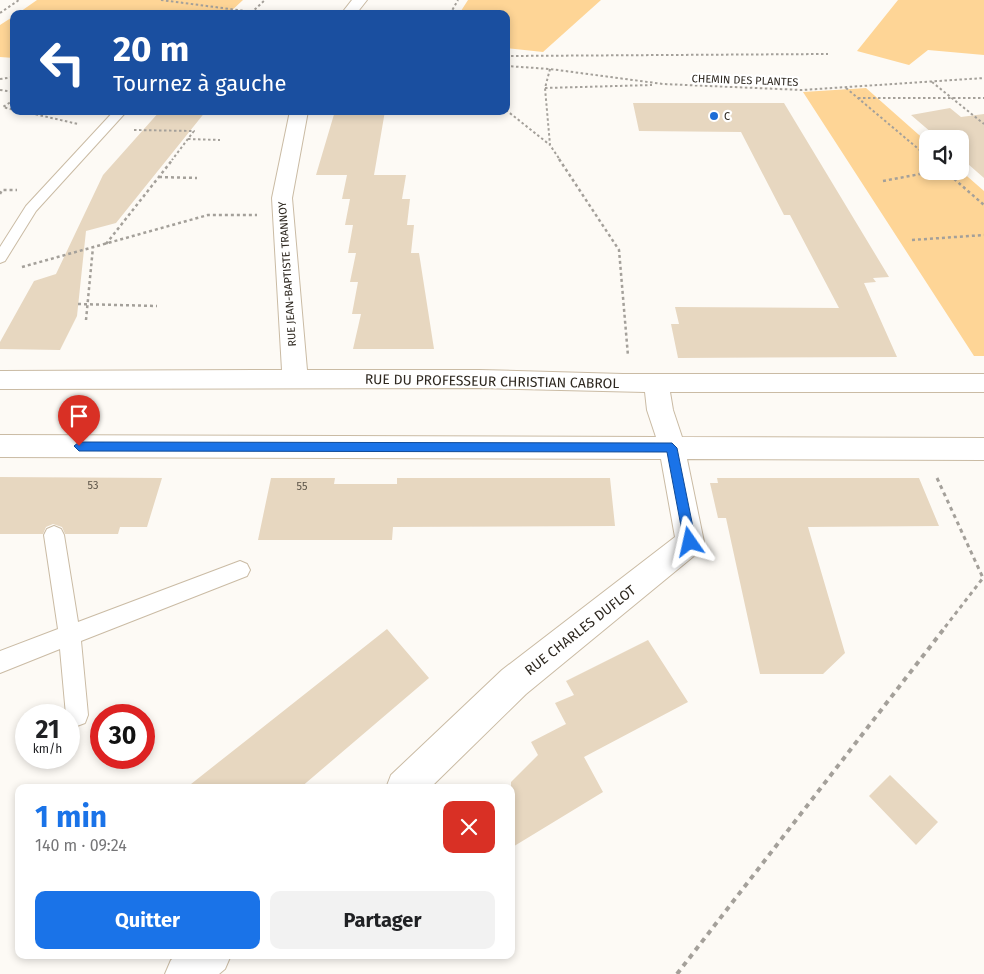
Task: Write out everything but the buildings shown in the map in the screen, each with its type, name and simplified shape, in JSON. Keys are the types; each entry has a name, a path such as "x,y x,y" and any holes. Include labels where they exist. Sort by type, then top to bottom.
{"street":[{"path":"351,10 360,0"},
{"name":"RUE JEAN-BAPTISTE TRANNOY","path":"295,379 282,198 298,115"},
{"name":"RUE DU PROFESSEUR CHRISTIAN CABROL","path":"0,380 479,379 645,383 984,383"},
{"path":"645,383 660,410 672,448"},
{"path":"0,446 984,449"},
{"name":"RUE CHARLES DUFLOT","path":"408,784 514,682 690,542 672,448"},
{"path":"185,974 206,959"}],"lane":[{"path":"0,258 31,209 116,115"},
{"path":"54,535 70,635 77,704"},
{"path":"0,662 240,570"}],"path":[{"path":"0,13 19,0"},
{"path":"162,0 231,10"},
{"path":"255,10 265,0"},
{"name":"CHEMIN DES PLANTES","path":"510,56 828,54"},
{"name":"CHEMIN DES PLANTES","path":"510,66 550,69 663,84 802,90 984,78"},
{"path":"550,69 545,88 550,145"},
{"path":"932,81 984,124"},
{"path":"545,88 663,84"},
{"path":"846,88 919,149"},
{"path":"858,98 984,98"},
{"path":"10,103 3,107 10,109"},
{"path":"510,113 550,145 619,250 629,362 645,383"},
{"path":"38,115 82,125"},
{"path":"104,129 194,131 106,244"},
{"path":"188,140 220,140"},
{"path":"883,181 919,174"},
{"path":"159,177 196,178"},
{"path":"955,180 984,205"},
{"path":"19,268 208,215 283,214"},
{"path":"912,240 984,236"},
{"path":"86,320 93,247"},
{"path":"78,304 158,306"},
{"path":"677,974 983,578 935,472"}],"shaded area":[{"path":"37,0 243,0 232,10 23,10"},
{"path":"468,0 601,0 543,52 510,48 510,10 462,10"},
{"path":"898,0 984,0 984,55 928,50 909,65 857,51"},
{"path":"10,19 10,58 0,57 0,25"},
{"path":"866,88 919,135 919,180 969,180 969,178 984,191 984,356 974,356 803,92"}],"place":[{"name":"C","path":"714,116"}],"route":[{"path":"79,446 672,448 690,542"}]}
